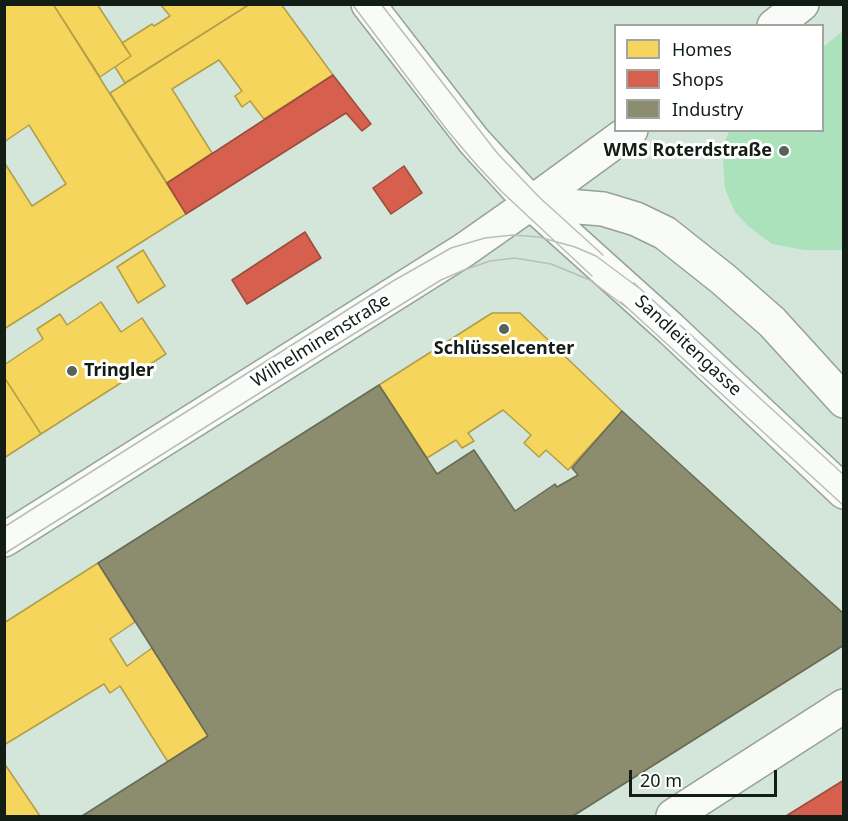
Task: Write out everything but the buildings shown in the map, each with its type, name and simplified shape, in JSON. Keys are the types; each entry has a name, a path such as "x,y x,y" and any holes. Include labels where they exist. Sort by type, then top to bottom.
{"main road":[{"name":"Sandleitengasse","path":"368,4 474,141 531,203 670,328 843,492"},
{"path":"777,24 802,4"},
{"name":"Wilhelminenstraße","path":"4,540 464,250 628,132"},
{"path":"531,203 603,209 636,219 664,233 723,279 772,322 843,401"},
{"path":"673,816 843,706"}],"green space":[{"name":"WMS Roterdstraße","path":"843,31 843,250 804,250 772,244 748,226 735,212 725,189 723,163 729,132 824,132 824,46"}],"tram line":[{"path":"352,4 447,130 475,163 501,191 592,276"},
{"path":"381,4 498,154 539,197 603,255"},
{"path":"4,527 393,281 451,248 485,238 513,235 539,237 575,247 596,256 639,288"},
{"path":"4,554 441,280 464,270 490,261 515,258 551,264 590,280 627,308"},
{"path":"634,283 844,475"},
{"path":"621,302 844,506"}],"place":[{"name":"WMS Roterdstraße","path":"784,151"},
{"name":"Schlüsselcenter","path":"504,329"},
{"name":"Tringler","path":"72,371"}]}
